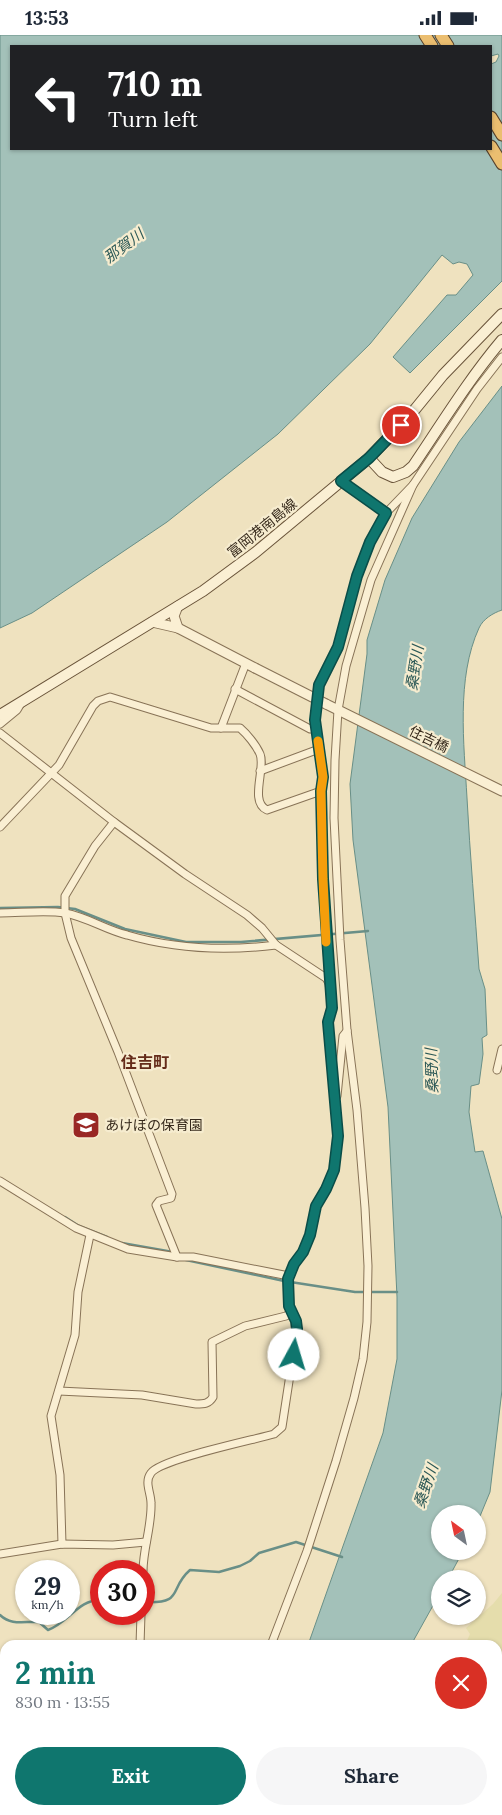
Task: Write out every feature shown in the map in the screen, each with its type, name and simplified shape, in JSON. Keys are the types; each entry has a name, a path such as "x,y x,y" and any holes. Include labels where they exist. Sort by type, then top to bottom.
{"highway":[{"path":"492,119 502,135"},
{"path":"492,148 502,164"}],"main road":[{"name":"富岡港南島線","path":"0,715 203,591 256,552 369,458 412,413 443,375 502,314"},
{"path":"369,458 382,473 393,477 406,472 413,466 482,364 502,340"}],"street":[{"path":"273,1640 306,1551 341,1443 363,1359 367,1322 368,1266 365,1208 357,1110 347,1030 339,925 334,818 335,760 346,666 371,580 413,485 476,389 502,357"},
{"path":"341,481 386,513"},
{"path":"144,1560 151,1503 148,1479 158,1466 198,1453 274,1434 282,1427 297,1329 296,1321 291,1312 289,1280 310,1235 316,1206 334,1170 338,1136 328,1022 332,1008 325,925 321,791 323,777 315,720 319,685 338,647 357,576 370,542 386,513 413,485"},
{"path":"178,606 174,616 178,628"},
{"name":"住吉橋","path":"152,622 178,628 502,791"},
{"path":"221,728 246,663"},
{"path":"235,689 310,729 316,729"},
{"path":"0,827 51,775 93,706 98,701 110,697 211,728 240,728 260,755 259,787 262,808 268,810 321,791"},
{"path":"0,724 17,710 22,703"},
{"path":"0,733 51,775 114,822 185,874 247,915 273,941 318,972 329,983"},
{"path":"260,771 319,749"},
{"path":"114,822 94,846 65,896 65,909 71,938 118,1052 172,1194 172,1198 159,1201 156,1205 177,1257"},
{"path":"0,913 65,909 125,935 173,945 232,949 273,941"},
{"path":"335,1101 339,1092 338,1074 343,1036 347,1030"},
{"path":"499,1068 502,1049"},
{"path":"0,1181 76,1228 128,1249 177,1257 193,1257 289,1280"},
{"path":"62,1544 60,1475 51,1416 76,1335 78,1292 90,1235"},
{"path":"59,1391 142,1395 205,1404 213,1397 212,1342 245,1326 291,1312"},
{"path":"0,1554 62,1544 113,1545 146,1541"},
{"path":"140,1640 141,1625"}],"shaded area":[{"path":"502,1593 502,1640 467,1640 470,1634 466,1628 469,1625 486,1625 486,1610"}],"water":[{"name":"那賀川","path":"0,35 502,35 502,281 410,373 393,357 447,295 456,295 473,275 467,264 459,262 453,264 442,255 370,344 278,434 167,522 32,613 0,628"},
{"name":"桑野川","path":"502,386 502,610 483,622 472,647 464,690 463,734 479,969 485,989 487,1035 482,1038 483,1054 479,1084 471,1086 469,1112 475,1152 483,1151 502,1219 502,1390 490,1492 485,1505 431,1505 431,1560 458,1560 453,1570 431,1570 431,1609 414,1640 310,1640 383,1433 397,1359 397,1297 388,1107 353,840 350,784 367,654 367,640 385,580 412,518 459,442"}],"waterway":[{"path":"0,908 58,907 75,909 125,929 186,942 241,942 368,931"},
{"path":"65,1217 79,1226 107,1237"},
{"path":"122,1243 173,1252"},
{"path":"186,1260 284,1281 355,1292 397,1292"},
{"path":"155,1602 171,1598 183,1577 190,1570 219,1572 240,1566 250,1561 259,1553 296,1542 342,1557"},
{"path":"0,1615 13,1622 39,1622 48,1630 90,1602"}],"slow traffic":[{"path":"318,741 323,777 321,791 326,942"}],"place":[{"name":"あけぼの保育園","path":"86,1125"}],"district":[{"name":"住吉町","path":"145,1062"}],"route":[{"path":"294,1355 297,1329 296,1321 289,1306 288,1279 294,1264 303,1252 310,1235 316,1206 334,1170 338,1136 328,1022 332,1008 323,879 321,791 323,777 315,720 319,685 338,647 357,576 370,542 386,513 341,481 369,458 401,425"}]}
